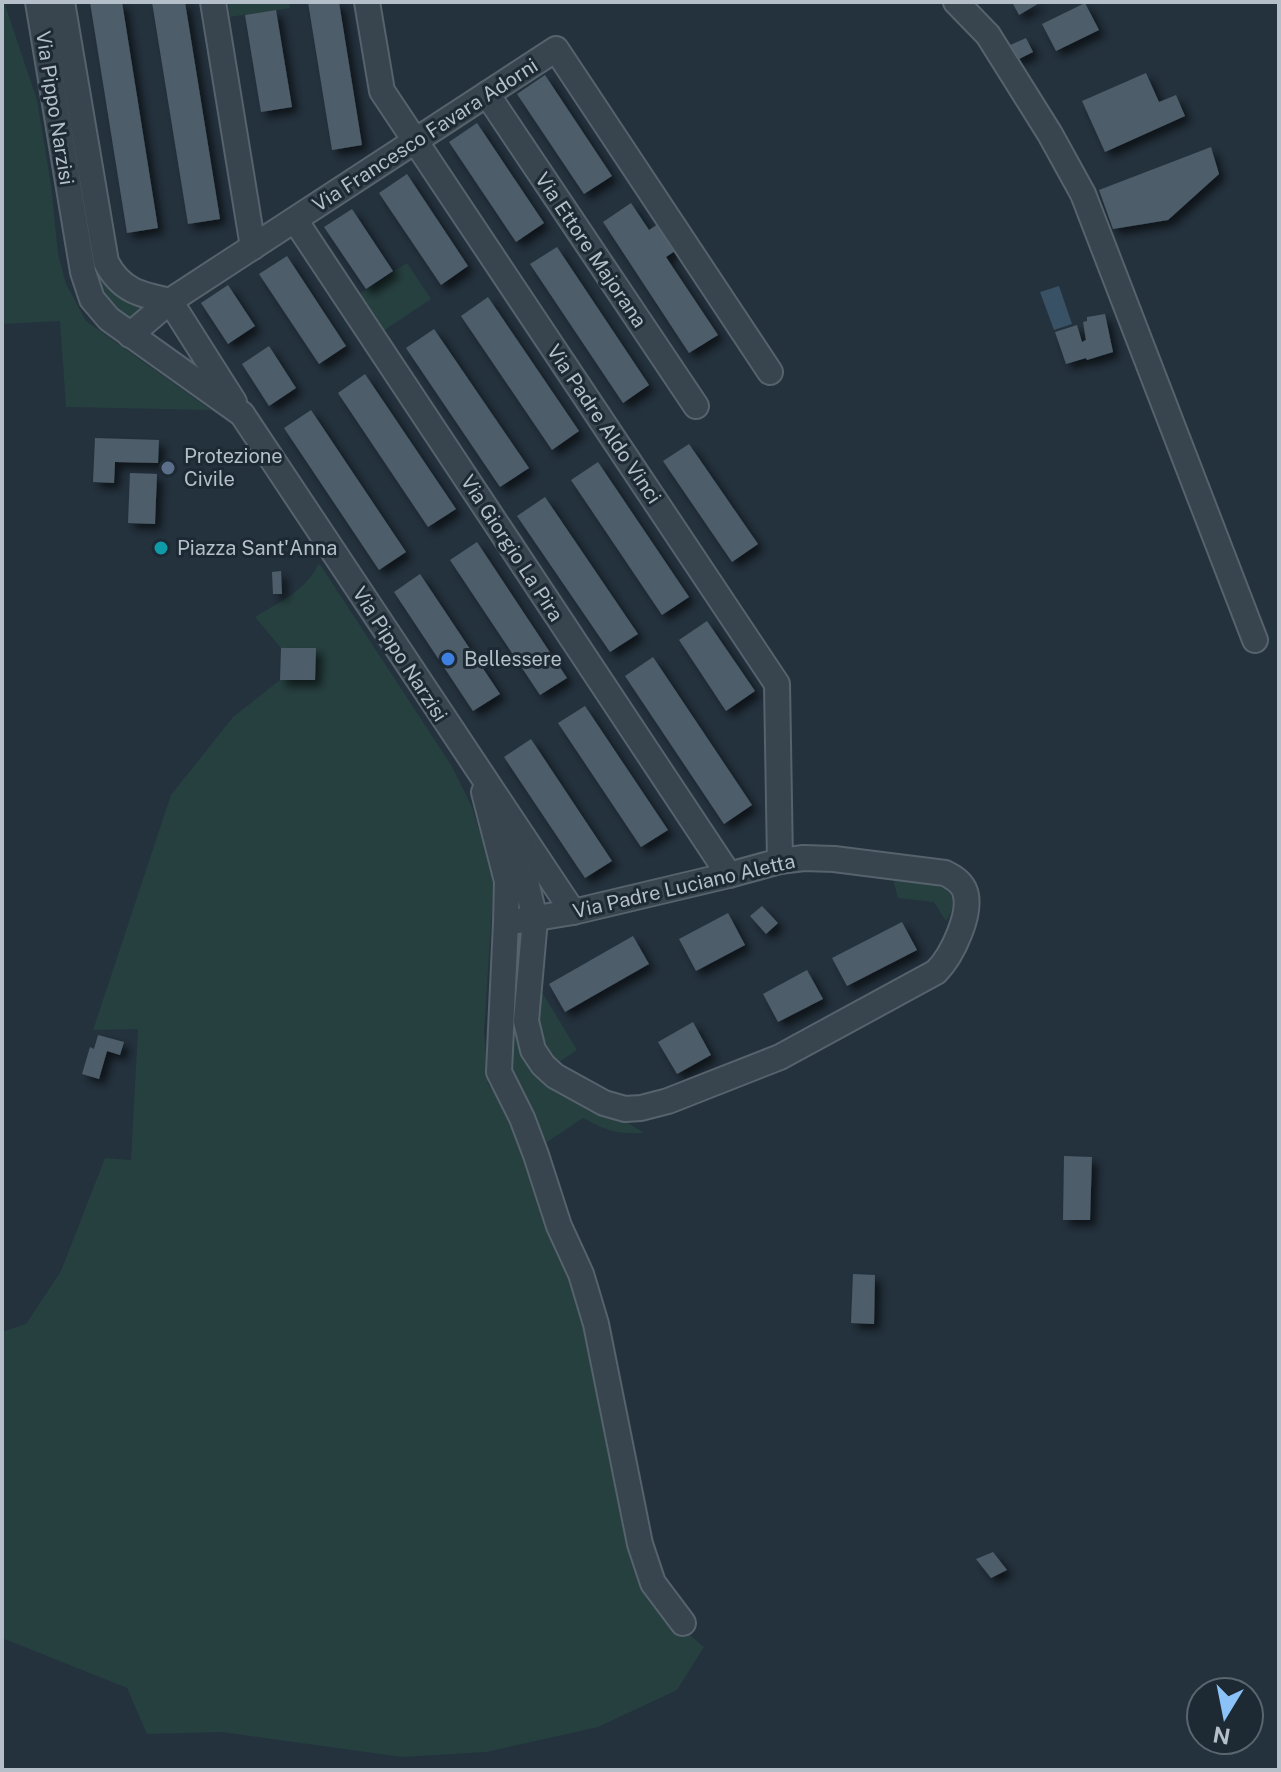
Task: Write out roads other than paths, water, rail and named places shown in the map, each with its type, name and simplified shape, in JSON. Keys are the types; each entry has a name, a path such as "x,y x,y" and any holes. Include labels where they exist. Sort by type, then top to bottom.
{"street":[{"name":"Via Pippo Narzisi","path":"38,2 83,272 92,299 109,319 242,414 573,912"},
{"path":"62,2 106,262 112,274 128,288 143,296 170,301 242,414"},
{"path":"213,2 253,247"},
{"name":"Via Padre Aldo Vinci","path":"367,2 382,91 777,684 780,861"},
{"path":"956,2 988,35 1050,134 1083,194 1255,640"},
{"name":"Via Francesco Favara Adorni","path":"130,335 170,301 556,49 770,372"},
{"name":"Via Ettore Majorana","path":"487,94 696,406"},
{"name":"Via Giorgio La Pira","path":"295,220 729,875"},
{"path":"478,770 507,881 499,1072 522,1118 559,1226 585,1286 596,1324 640,1544 653,1583 683,1623"},
{"path":"506,923 535,919 512,823"},
{"name":"Via Padre Luciano Aletta","path":"804,858 945,873 958,880 966,892 967,907 947,961 936,972 780,1057 668,1101 625,1109 604,1103 555,1076 543,1065 533,1050 526,1021 535,919 729,875 804,858"}],"water":[{"path":"1059,286 1072,324 1054,330 1040,292"}],"place":[{"name":"Protezione Civile","path":"168,468"},
{"name":"Piazza Sant'Anna","path":"161,548"},
{"name":"Bellessere","path":"448,659"}]}
